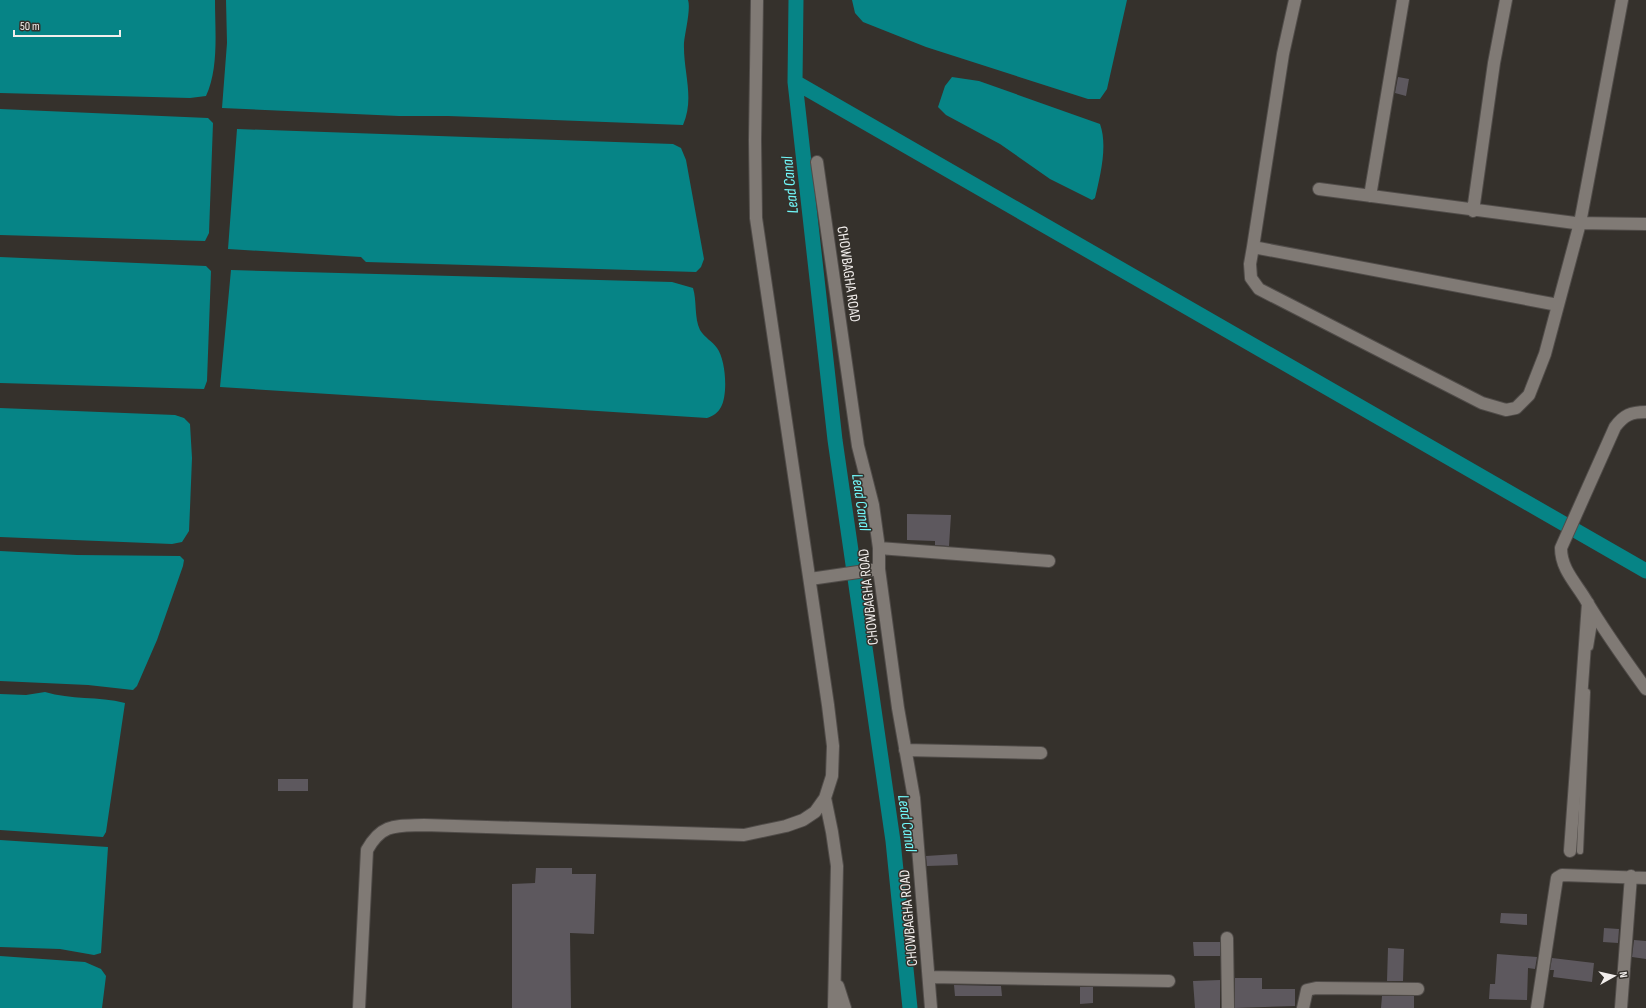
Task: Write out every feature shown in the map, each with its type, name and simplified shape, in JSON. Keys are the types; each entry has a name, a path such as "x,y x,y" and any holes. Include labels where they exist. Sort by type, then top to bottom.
{"street":[{"path":"359,1008 368,850 377,834 386,829 397,826 424,825 744,835 803,820 815,812 825,798 832,776 833,746 810,578 756,218 756,0"},
{"path":"1295,0 1284,54 1250,264 1251,278 1259,289 1482,403 1506,410 1516,408 1529,395 1545,354 1580,223 1622,0"},
{"path":"1370,196 1404,0"},
{"path":"1473,211 1494,63 1506,0"},
{"name":"CHOWBAGHA ROAD","path":"817,162 858,446 873,505 879,548 879,570 905,750 914,798 931,1008"},
{"path":"1319,189 1473,211 1580,223 1646,224"},
{"path":"1253,247 1558,305"},
{"path":"1646,412 1630,414 1622,418 1615,427 1602,453 1561,548 1561,557 1565,568 1588,602 1595,617 1646,689"},
{"path":"879,548 1049,561"},
{"path":"810,578 879,570"},
{"path":"1575,851 1588,602"},
{"path":"905,750 1041,753"},
{"path":"825,798 837,866 834,1008"},
{"path":"1538,1008 1557,878 1562,875 1631,876 1646,878"},
{"path":"1622,1008 1631,876"},
{"path":"1227,938 1228,1008"},
{"path":"835,975 845,1008"},
{"path":"929,977 1169,980"},
{"path":"1303,1008 1307,990 1316,988 1418,989"}],"lane":[{"path":"1575,851 1589,653 1595,617"}],"water":[{"path":"0,0 215,0 215,61 213,74 206,96 190,98 0,93"},
{"path":"226,0 688,0 688,15 684,43 688,85 688,105 686,115 683,125 448,116 399,116 222,108 227,43"},
{"path":"852,0 1127,0 1107,89 1100,99 1088,99 926,47 863,22 855,13"},
{"path":"952,77 979,81 1100,124 1103,151 1101,171 1095,198 1092,200 1050,179 1000,144 946,115 938,107 945,86"},
{"path":"0,109 208,118 213,123 209,233 205,241 0,235"},
{"path":"237,129 673,144 681,148 686,160 704,259 701,267 696,272 366,262 361,257 228,249"},
{"path":"0,257 206,266 211,271 207,381 204,389 0,383"},
{"path":"231,270 672,282 693,288 697,320 700,330 713,343 720,353 725,378 725,394 723,402 717,413 707,418 220,387"},
{"path":"0,408 175,415 184,418 190,424 192,458 189,531 182,542 172,544 0,537"},
{"path":"0,551 77,555 180,556 184,560 157,640 137,686 133,690 88,685 0,681"},
{"path":"45,692 65,696 105,699 125,703 106,832 103,837 0,830 0,694 26,695"},
{"path":"0,840 108,847 101,953 94,955 60,949 0,947"},
{"path":"0,956 85,962 101,969 106,976 102,1008 0,1008"}],"building":[{"path":"1398,77 1409,79 1406,96 1395,93"},
{"path":"907,514 951,515 949,546 935,545 935,541 907,540"},
{"path":"278,779 308,779 308,791 278,791"},
{"path":"957,854 958,865 927,866 926,856"},
{"path":"536,868 572,868 572,874 596,874 594,934 570,933 571,1008 512,1008 512,884 535,883"},
{"path":"1501,913 1527,914 1527,925 1500,923"},
{"path":"1604,928 1619,929 1618,943 1603,942"},
{"path":"1634,940 1646,941 1646,959 1632,957"},
{"path":"1193,942 1220,942 1220,956 1194,956"},
{"path":"1388,948 1404,949 1403,981 1387,981"},
{"path":"1497,954 1537,957 1535,969 1528,968 1527,1000 1489,999 1490,984 1495,984"},
{"path":"1552,958 1594,963 1592,982 1553,977 1554,970 1550,970"},
{"path":"1235,978 1262,978 1262,989 1295,989 1295,1006 1235,1008"},
{"path":"1220,980 1220,1008 1195,1008 1193,981"},
{"path":"954,985 1001,986 1002,996 955,996"},
{"path":"1080,987 1093,987 1093,1003 1080,1004"},
{"path":"1382,996 1414,996 1414,1008 1381,1008"}],"waterway":[{"name":"Lead Canal","path":"796,0 795,82 835,440 893,841 910,1008"},
{"path":"795,82 1646,571"}]}
